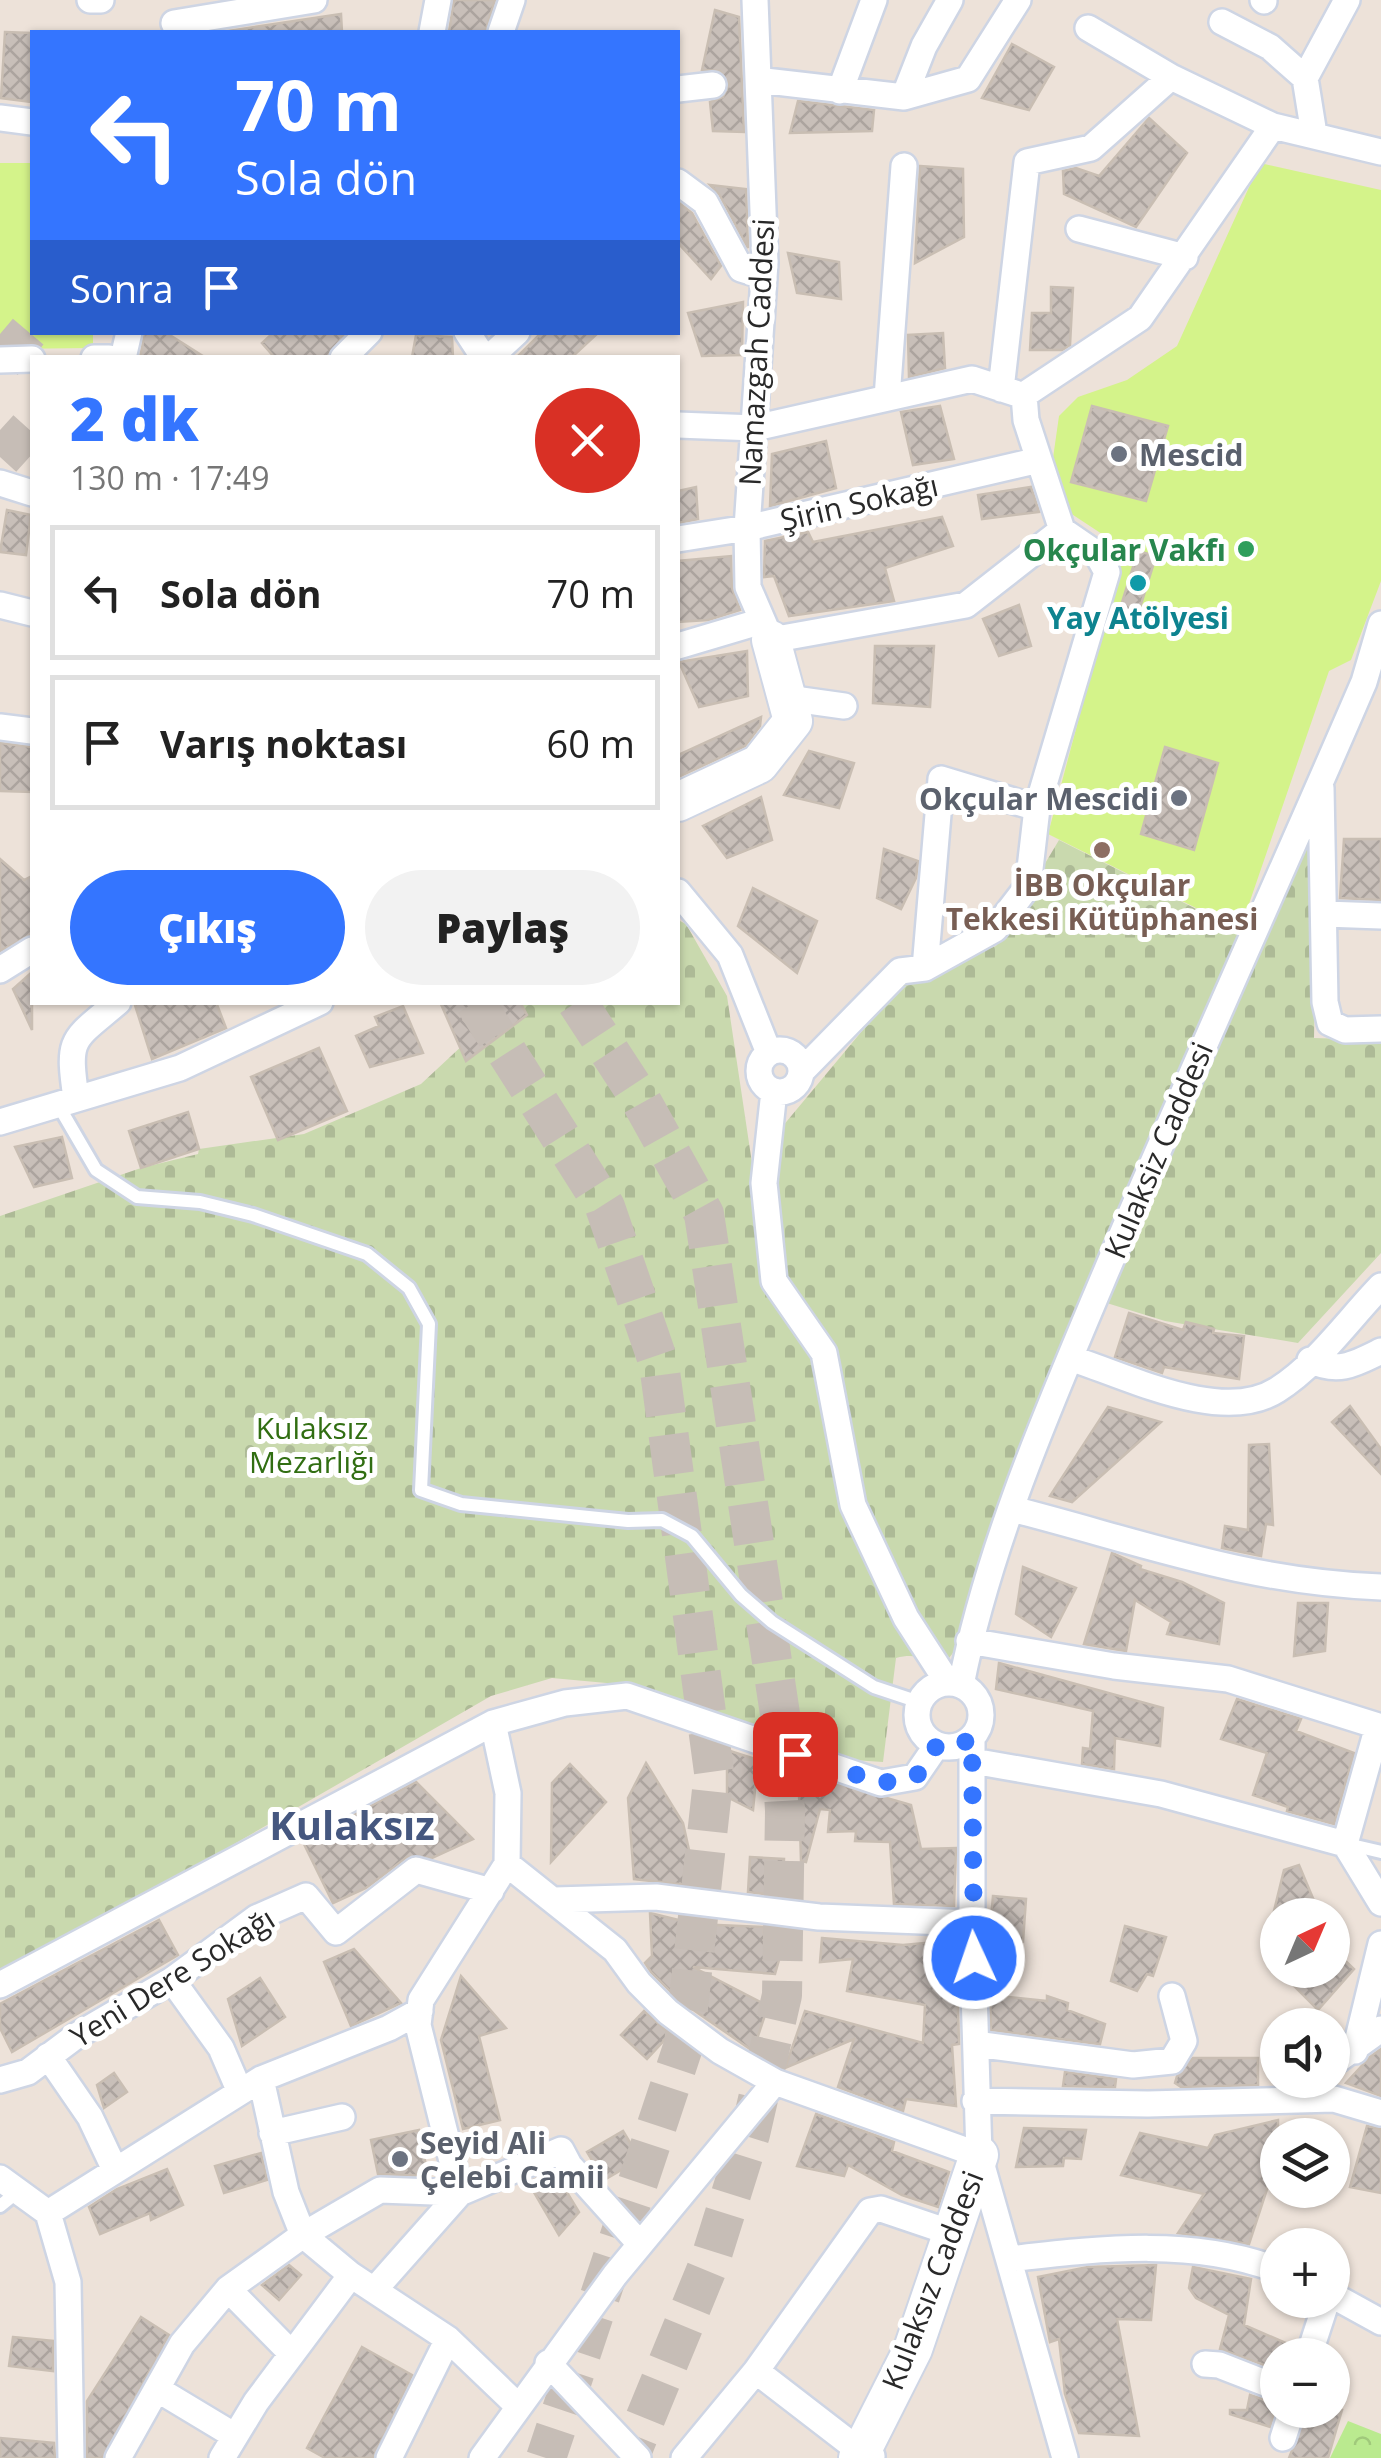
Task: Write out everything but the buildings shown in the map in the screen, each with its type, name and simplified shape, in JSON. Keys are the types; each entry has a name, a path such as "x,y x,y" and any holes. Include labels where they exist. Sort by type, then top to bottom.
{"street":[{"path":"90,0 102,0"},
{"path":"173,19 314,0"},
{"path":"432,30 438,0"},
{"path":"503,30 512,0"},
{"name":"Namazgah Caddesi","path":"755,0 764,276 746,528 748,587 767,631"},
{"path":"753,28 772,0"},
{"path":"840,91 874,0"},
{"path":"904,97 924,46 950,0"},
{"path":"758,80 904,97 968,79 1018,0"},
{"path":"1314,134 1305,78 1345,1"},
{"path":"1222,22 1270,48 1305,78"},
{"path":"1088,28 1171,77 1273,126 1381,152"},
{"path":"680,894 730,955 768,1052 759,1071 762,1082 774,1091 790,1089 801,1072 900,971 925,968 994,929 1028,886 1038,808 1106,572 1097,554 1062,530 1012,392 1027,162 1091,148 1171,77"},
{"path":"680,90 713,85"},
{"path":"0,118 30,122"},
{"path":"680,425 755,428 972,380 1012,392 1140,318 1273,126"},
{"path":"887,398 904,166"},
{"path":"680,183 705,202 741,269 764,276"},
{"path":"1079,229 1185,257"},
{"path":"346,355 366,335"},
{"path":"489,355 513,335"},
{"path":"0,360 30,360"},
{"name":"Şirin Sokağı","path":"680,539 746,528 1039,460"},
{"path":"0,484 30,492"},
{"path":"680,646 966,605 1062,530"},
{"path":"0,605 30,612"},
{"name":"Kulaksiz Caddesi","path":"954,1684 1012,1509 1070,1358 1321,778 1369,689 1381,624"},
{"path":"680,801 760,764 793,721 767,631"},
{"path":"1369,689 1381,656"},
{"path":"787,698 844,706"},
{"path":"0,727 30,731"},
{"path":"1321,778 1325,1002 1330,1023 1345,1030 1381,1029"},
{"path":"925,968 941,779 1038,808"},
{"path":"1325,914 1381,916"},
{"path":"0,970 30,951"},
{"path":"67,1101 74,1040 115,1005"},
{"path":"0,1122 180,1068 314,1005"},
{"path":"768,1052 788,1051 801,1072"},
{"path":"774,1091 764,1183 774,1281 824,1353 853,1505 906,1618 954,1684"},
{"path":"1070,1358 1227,1404 1278,1390 1381,1286"},
{"path":"1310,1360 1345,1368 1381,1351"},
{"path":"1012,1509 1113,1534 1150,1550 1257,1574 1310,1584 1381,1587"},
{"path":"970,1641 1114,1666 1228,1679 1378,1726 1345,1844"},
{"path":"1065,2458 979,2155 972,1923 973,1749 981,1708 970,1690 954,1684 931,1689 920,1702 922,1732 937,1745 973,1749 1162,1794 1345,1844 1381,1903"},
{"path":"0,1985 492,1724 565,1703 627,1696 881,1783 916,1777 937,1745"},
{"path":"460,2192 422,2040 420,2010 422,2000 508,1864 508,1793 492,1724"},
{"path":"508,1864 615,1950 638,1983 668,2012 720,2051 775,2082 979,2155"},
{"name":"Yeni Dere Sokağı","path":"0,2080 28,2072 172,1980 256,1918 306,1896 336,1932 416,1870 491,1891"},
{"path":"555,1900 656,1896 819,1916 972,1923"},
{"path":"1350,2040 1381,1944"},
{"path":"172,1980 250,2085 272,2133 286,2192 303,2235 352,2274 448,2339 518,2406"},
{"path":"976,2044 1133,2066 1172,2061 1184,2041 1172,1996"},
{"path":"48,2213 250,2085 390,2028 420,2010"},
{"path":"1350,2053 1381,2030"},
{"path":"48,2056 90,2117 115,2170"},
{"path":"482,2458 548,2362 775,2082"},
{"path":"975,2101 1148,2104 1334,2099 1381,2113"},
{"path":"272,2133 342,2117"},
{"path":"118,2458 182,2344 228,2289 303,2235 380,2190 460,2192 561,2150 570,2166 640,2244"},
{"name":"Kulaksız Caddesi","path":"866,2456 913,2349 979,2155"},
{"path":"5,2192 48,2213 68,2282 70,2458"},
{"path":"374,2289 460,2192"},
{"path":"684,2458 756,2370 870,2211 881,2209 955,2225 996,2212"},
{"path":"1009,2259 1092,2250 1211,2250 1260,2265"},
{"path":"157,2390 228,2447 352,2274"},
{"path":"228,2289 292,2354"},
{"path":"1350,2305 1381,2322"},
{"path":"388,2458 448,2339"},
{"path":"548,2362 638,2458"},
{"path":"1206,2364 1220,2364 1260,2381"},
{"path":"756,2370 866,2456"},
{"path":"1283,2438 1286,2428"}],"lane":[{"path":"67,1101 96,1170 137,1196 200,1202 253,1214 367,1254 409,1288 430,1324 420,1490 461,1504 628,1522 662,1520 692,1536 741,1595 772,1622 874,1686 920,1702"},
{"path":"1345,1844 1381,1852"}],"green space":[{"path":"0,163 30,163 30,335 93,335 93,348 0,349"},
{"name":"Okçular Vakfı","path":"1260,163 1381,190 1381,581 1351,660 1329,671 1240,930 1048,834 1120,564 1102,534 1064,509 1051,472 1059,416 1078,397 1127,380 1177,346"},
{"name":"Kulaksız Mezarlığı","path":"1318,821 1314,1038 1381,1040 1381,1253 1298,1343 1165,1321 1084,1296 1012,1467 963,1640 949,1658 896,1658 883,1762 838,1759 628,1685 552,1678 491,1696 0,1979 0,1216 141,1168 198,1154 199,1149 304,1134 421,1084 506,1005 680,1005 680,921 686,924 727,996 752,1163 907,977 996,946 1059,840 1260,941"},
{"path":"1350,2422 1381,2434 1381,2458 1330,2458 1345,2428 1350,2428"}],"tunnel":[{"path":"0,334 30,359"},
{"path":"0,430 30,457"},
{"path":"477,1005 605,1207 659,1364 714,1772 684,2044 546,2458"},
{"path":"579,1005 639,1097 704,1214 780,1714 785,1811 782,1995 750,2134 710,2261 629,2458"}],"place":[{"name":"Mescid","path":"1119,454"},
{"name":"Okçular Vakfı","path":"1246,549"},
{"name":"Yay Atölyesi","path":"1138,583"},
{"name":"Okçular Mescidi","path":"1179,798"},
{"name":"İBB Okçular Tekkesi Kütüphanesi","path":"1102,850"},
{"name":"Seyid Ali Çelebi Camii","path":"400,2159"}],"district":[{"name":"Kulaksız","path":"352,1824"}],"route":[{"path":"795,1754 881,1783 916,1777 937,1745 956,1747 972,1738 974,1958"}]}
